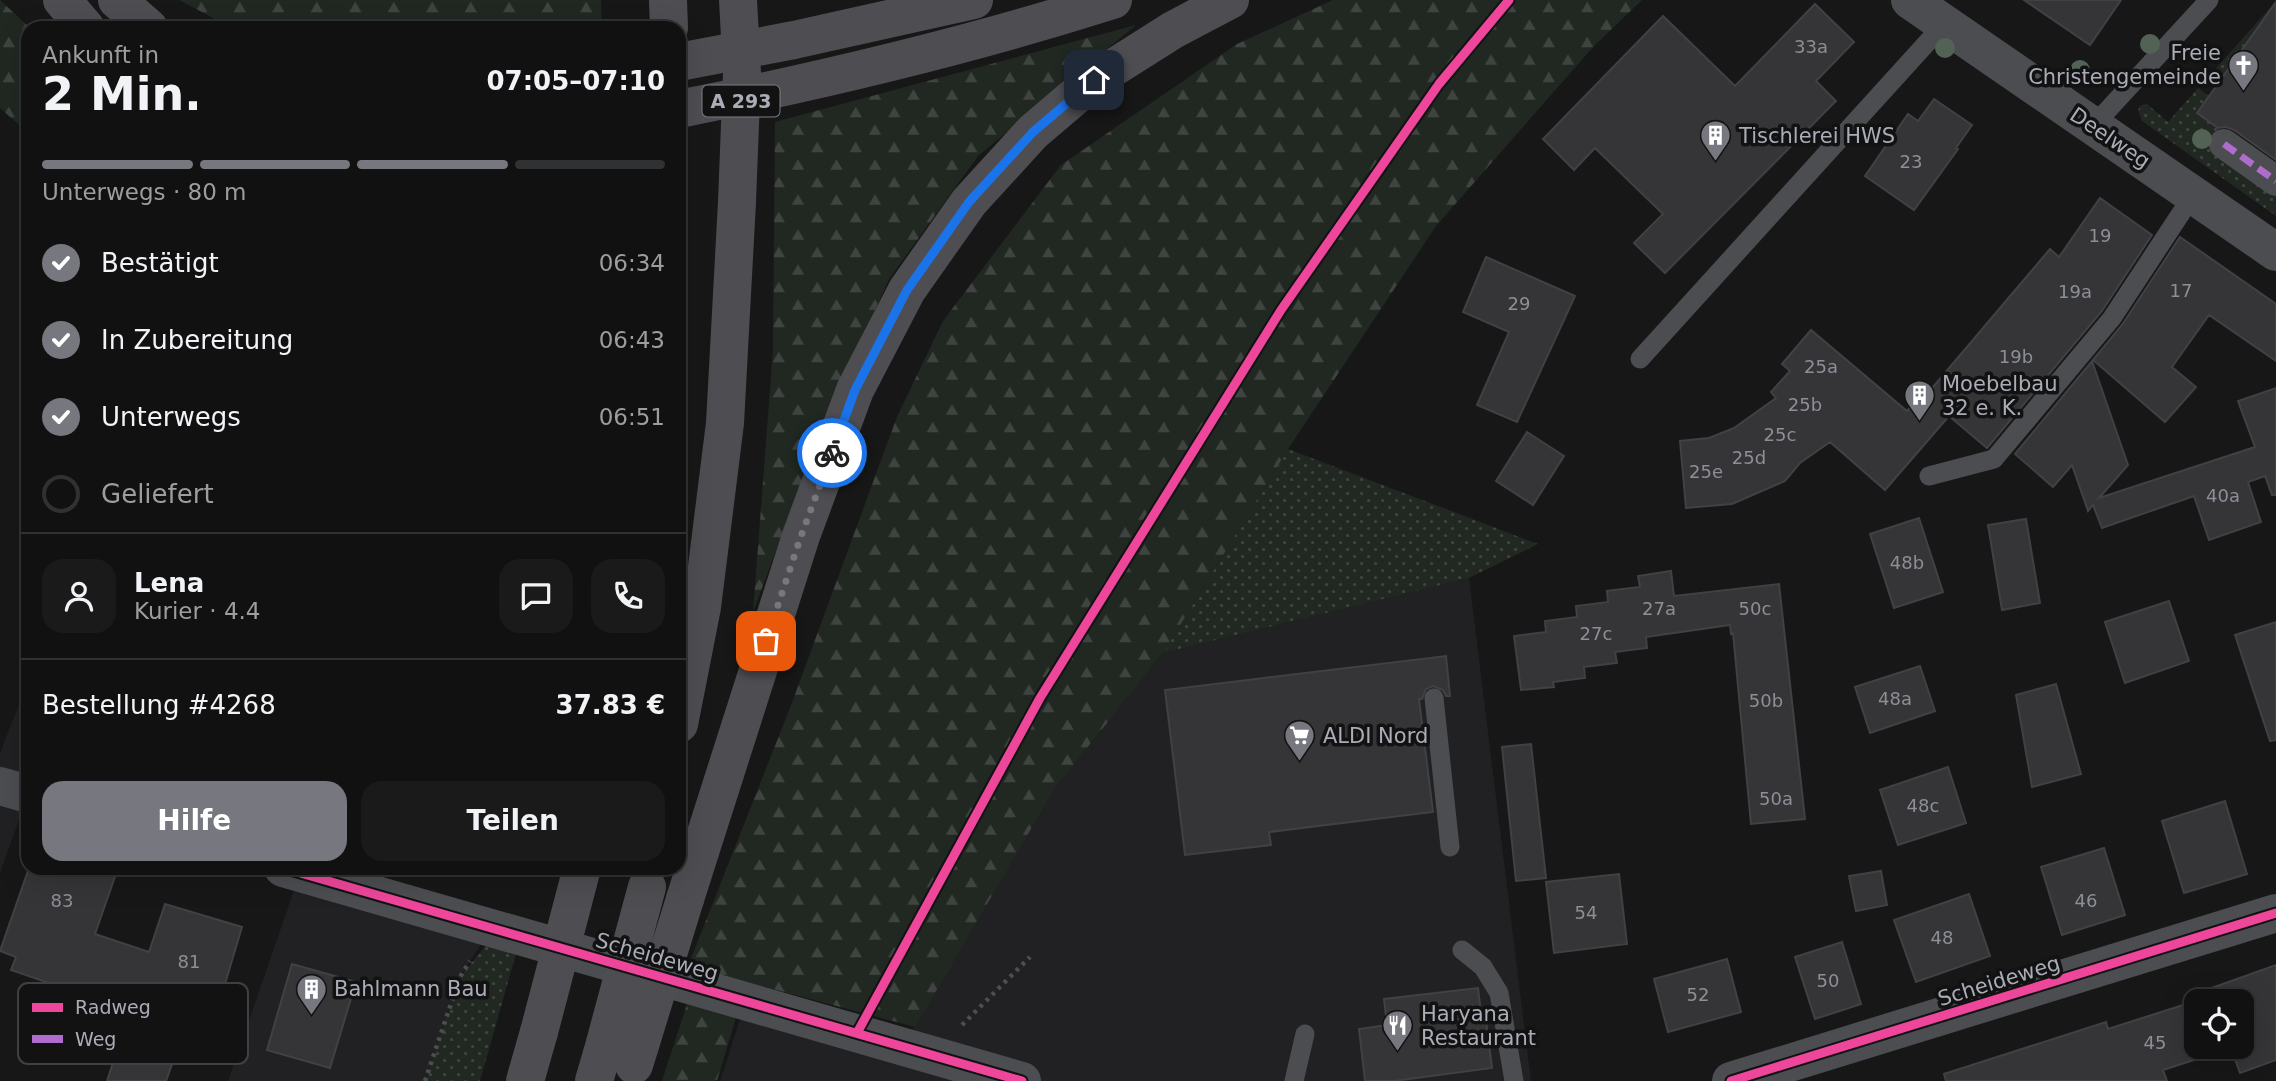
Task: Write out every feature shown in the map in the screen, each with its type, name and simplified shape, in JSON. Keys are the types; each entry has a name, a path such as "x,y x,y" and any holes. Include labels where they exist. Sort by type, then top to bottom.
{"highway":[{"path":"62,0 80,21"},
{"path":"117,0 141,21"},
{"path":"668,0 669,21"},
{"name":"A 293","path":"686,688 702,607 725,423 742,73 738,0"},
{"path":"686,61 974,0"},
{"path":"686,108 782,89 908,58 1113,0"},
{"path":"614,1070 685,899 805,524 855,390 907,290 969,202 1033,132 1094,80 1173,30 1230,0"},
{"path":"525,1081 580,875"},
{"path":"614,1070 649,878"}],"street":[{"name":"Deelweg","path":"1910,0 2276,252"},
{"path":"2224,144 2276,181"},
{"path":"0,786 21,792"},
{"name":"Scheideweg","path":"307,875 1022,1081"},
{"name":"Scheideweg","path":"1731,1081 2276,914"}],"lane":[{"path":"2093,126 2209,0"},
{"path":"1640,359 1944,24"},
{"path":"1929,476 1994,459 2112,318 2193,195"},
{"path":"1434,698 1450,847"},
{"path":"1462,950 1483,967 1500,993 1514,1081"},
{"path":"1294,1081 1305,1034"}],"path":[{"path":"425,1081 460,977 491,928"},
{"path":"932,1055 1030,957"}],"shaded area":[{"path":"1469,578 1531,1081 720,1081 746,1001 903,1046 1055,788 1163,653"},
{"path":"21,699 21,814 0,873 0,753"},
{"path":"299,875 491,928 460,977 425,1081 228,1081 234,1064 248,1064 248,1023"}],"green space":[{"path":"0,0 22,21 21,127 0,108"},
{"path":"179,0 601,0 602,21 219,21"},
{"path":"1333,0 1642,0 1594,46 1436,226 1288,449 1163,653 1055,788 915,1027 688,966 790,708 897,417 943,321 1061,165 1237,44"},
{"path":"2276,1 2276,19 2262,21 2220,80 2211,74"},
{"path":"1136,25 978,156 889,279 819,436 753,612 773,351 775,122"},
{"path":"2198,88 2209,96 2197,113 2223,132 2276,189 2276,216 2142,121 2138,110 2141,105 2147,104 2168,122"},
{"path":"1288,449 1538,544 1469,578 1163,653"},
{"path":"488,943 519,943 480,1081 425,1081 460,977"},
{"path":"690,995 737,1014 717,1081 662,1081"}],"building":[{"path":"2024,0 2121,0 2090,45"},
{"name":"Freie Christengemeinde","path":"2276,2 2276,160 2234,130 2218,128 2197,113"},
{"path":"1815,4 1854,42 1816,81 1836,101 1665,273 1634,243 1663,214 1595,148 1574,170 1543,139 1663,16 1735,86"},
{"path":"1934,99 1972,125 1914,210 1865,176 1908,114 1918,121"},
{"path":"2100,198 2152,235 2102,311 1987,448 1949,416 1885,490 1830,442 1800,463 1785,481 1732,504 1686,508 1680,441 1709,438 1734,428 1776,398 1771,392 1790,371 1782,364 1811,330 1907,411 1919,397 1922,400 2050,249 2059,257"},
{"path":"2180,237 2276,304 2276,361 2209,315 2172,367 2196,387 2165,422 2093,360 2122,325"},
{"path":"1486,257 1575,296 1517,422 1477,405 1509,332 1463,312"},
{"path":"2092,361 2128,465 2099,498 2255,447 2238,401 2276,388 2276,495 2272,495 2265,476 2248,482 2261,522 2209,540 2194,496 2102,528 2093,505 2088,511 2072,465 2053,487 2015,454"},
{"path":"1527,432 1564,456 1533,505 1496,481"},
{"path":"1919,518 1943,592 1894,608 1870,534"},
{"path":"2026,519 2040,603 2002,610 1988,525"},
{"path":"1671,571 1674,596 1779,584 1805,819 1751,824 1733,633 1731,634 1730,625 1646,637 1647,648 1615,652 1617,663 1584,667 1585,678 1553,682 1554,687 1521,690 1514,636 1546,632 1545,621 1577,617 1576,606 1608,602 1607,591 1640,587 1638,576"},
{"path":"2169,601 2189,661 2125,683 2105,622"},
{"path":"2276,622 2276,740 2270,741 2235,635"},
{"name":"ALDI Nord","path":"1446,656 1450,696 1433,686 1426,689 1422,699 1419,699 1433,812 1269,832 1271,845 1185,855 1165,690"},
{"path":"1920,666 1935,711 1870,733 1855,687"},
{"path":"2056,684 2081,774 2032,787 2016,695"},
{"path":"1531,744 1546,878 1516,881 1502,747"},
{"path":"1948,767 1966,823 1898,845 1880,790"},
{"path":"2225,801 2247,874 2184,893 2162,821"},
{"path":"2104,848 2125,915 2062,935 2041,867"},
{"path":"1881,871 1887,905 1856,911 1849,876"},
{"path":"1619,874 1627,944 1554,953 1546,882"},
{"path":"27,875 116,875 95,934 149,952 165,904 242,927 225,983 49,983 11,970 16,957 0,951"},
{"path":"1969,894 1990,956 1916,982 1894,920"},
{"path":"1842,942 1861,1004 1815,1019 1795,957"},
{"path":"1727,959 1741,1012 1668,1032 1654,979"},
{"name":"Bahlmann Bau","path":"292,964 356,982 330,1068 267,1050"},
{"path":"2276,965 2276,1060 2240,1073 2235,1059 2254,1059 2254,989 2209,989"},
{"path":"1478,988 1481,1013 1485,1012 1492,1068 1394,1081 1365,1081 1359,1029 1387,1025 1384,999"},
{"path":"2184,1005 2184,1059 2197,1059 2163,1070 2167,1081 1946,1081 1944,1074 2106,1022 2108,1029"},
{"path":"113,1064 172,1064 166,1081 107,1081"}],"marked path":[{"path":"2224,144 2276,181"}],"cycle path":[{"path":"857,1033 1040,698 1281,310 1439,84 1509,0"},
{"path":"307,875 1022,1081"},
{"path":"1731,1081 2276,913"}],"way so far":[{"path":"766,641 832,453"}],"place":[{"name":"Freie Christengemeinde","path":"2244,92"},
{"name":"Tischlerei HWS","path":"1716,163"},
{"name":"Moebelbau 32 e. K.","path":"1919,423"},
{"name":"ALDI Nord","path":"1300,763"},
{"name":"Bahlmann Bau","path":"311,1016"},
{"name":"Haryana Restaurant","path":"1398,1053"}],"route":[{"path":"832,453 855,390 907,290 969,202 1033,132 1094,80"}]}
